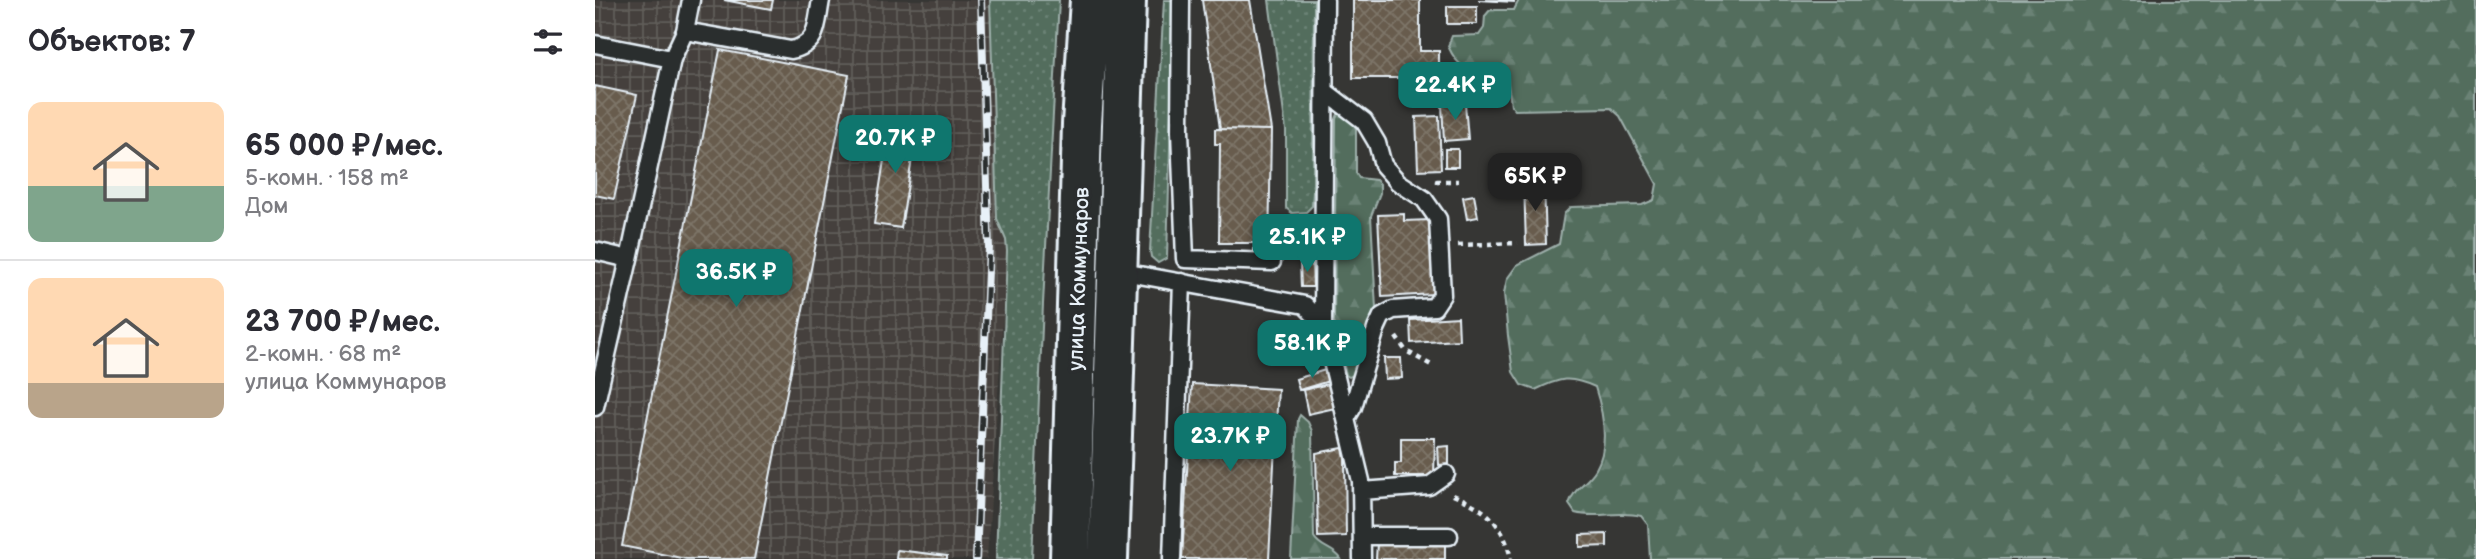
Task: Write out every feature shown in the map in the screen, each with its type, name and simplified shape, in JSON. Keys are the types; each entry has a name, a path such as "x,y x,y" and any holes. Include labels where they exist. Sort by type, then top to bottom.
{"highway":[{"name":"улица Коммунаров","path":"1070,559 1083,124 1090,0"},
{"path":"1108,559 1126,0"}],"lane":[{"path":"595,407 672,59 685,31 691,0"},
{"path":"685,31 791,50 804,47 813,39 821,0"},
{"path":"1172,559 1176,282 1185,259 1180,131 1181,0"},
{"path":"1325,0 1322,324 1362,491 1362,559"},
{"path":"595,44 672,59"},
{"path":"1326,92 1364,121 1377,143 1384,165 1398,182 1424,199 1438,219 1442,295 1434,307 1393,310 1382,316 1353,407 1346,419"},
{"path":"595,251 629,259"},
{"path":"1185,259 1272,262"},
{"path":"1117,271 1305,305 1322,324"},
{"path":"1362,491 1429,486 1446,474"},
{"path":"1362,536 1449,536"}],"path":[{"path":"1468,245 1518,243"},
{"path":"1382,316 1406,351 1431,365"},
{"path":"1429,486 1475,505 1492,518 1505,537 1511,559"}],"shaded area":[{"path":"595,0 1024,0 987,559 595,559"}],"green space":[{"path":"990,0 1059,0 1032,559 996,559 1007,251 1006,240 997,219"},
{"path":"1164,0 1174,0 1167,258 1158,263 1151,257 1150,251"},
{"path":"1269,0 1314,0 1313,192 1312,206 1306,212 1292,213 1286,208 1286,130"},
{"path":"1519,0 2476,0 2476,559 1650,559 1648,525 1641,516 1583,515 1575,513 1569,504 1574,493 1596,469 1603,450 1603,418 1595,387 1571,380 1558,381 1535,390 1521,385 1513,372 1504,293 1507,279 1517,265 1559,244 1564,214 1571,207 1642,205 1654,200 1657,184 1620,116 1611,108 1515,110 1511,105 1506,69 1467,68 1455,58 1448,46 1452,36 1479,35 1484,28 1485,16 1490,10 1514,10"},
{"path":"1344,113 1356,129 1356,173 1359,178 1376,180 1380,184 1380,193 1371,216 1376,309 1367,327 1354,375 1349,377 1346,375 1334,321 1336,119 1338,114"},
{"path":"1300,415 1308,422 1312,431 1314,537 1341,559 1291,559"}],"building":[{"path":"724,0 773,0 771,9"},
{"path":"1202,0 1250,0 1271,130 1220,129"},
{"path":"1353,0 1420,0 1420,51 1439,51 1439,78 1353,78"},
{"path":"1478,0 1514,0 1514,2"},
{"path":"1447,6 1477,6 1477,24 1447,24"},
{"path":"720,50 849,75 754,559 686,559 622,546"},
{"path":"1488,72 1501,72 1501,93 1488,93"},
{"path":"595,86 637,95 614,199 595,195"},
{"path":"1465,104 1468,139 1444,141 1442,105"},
{"path":"1439,116 1441,169 1418,170 1416,117"},
{"path":"890,122 917,127 901,228 874,224"},
{"path":"1215,129 1271,130 1269,254 1254,253 1254,243 1219,243 1220,144 1215,144"},
{"path":"1445,149 1458,149 1458,167 1445,167"},
{"path":"1544,181 1546,244 1526,245 1524,182"},
{"path":"1474,195 1478,217 1467,219 1463,197"},
{"path":"1404,214 1404,221 1430,220 1434,294 1382,297 1378,215"},
{"path":"1294,226 1296,244 1283,246 1281,227"},
{"path":"1312,260 1313,287 1301,287 1300,261"},
{"path":"1458,317 1459,340 1411,343 1410,320"},
{"path":"1384,358 1401,358 1402,378 1385,379"},
{"path":"1325,370 1329,381 1299,390 1296,379"},
{"path":"1192,384 1278,389 1269,559 1182,559"},
{"path":"1329,384 1335,408 1308,414 1303,390"},
{"path":"1401,438 1435,438 1434,476 1395,476 1395,463 1401,463"},
{"path":"1449,446 1449,464 1439,465 1438,447"},
{"path":"1343,448 1346,536 1318,537 1316,453"},
{"path":"1607,534 1607,546 1580,547 1580,535"},
{"path":"1377,543 1445,544 1445,559 1376,559"},
{"path":"897,550 947,556 947,559 896,559"}],"railway":[{"path":"976,559 989,247 981,0"}]}
